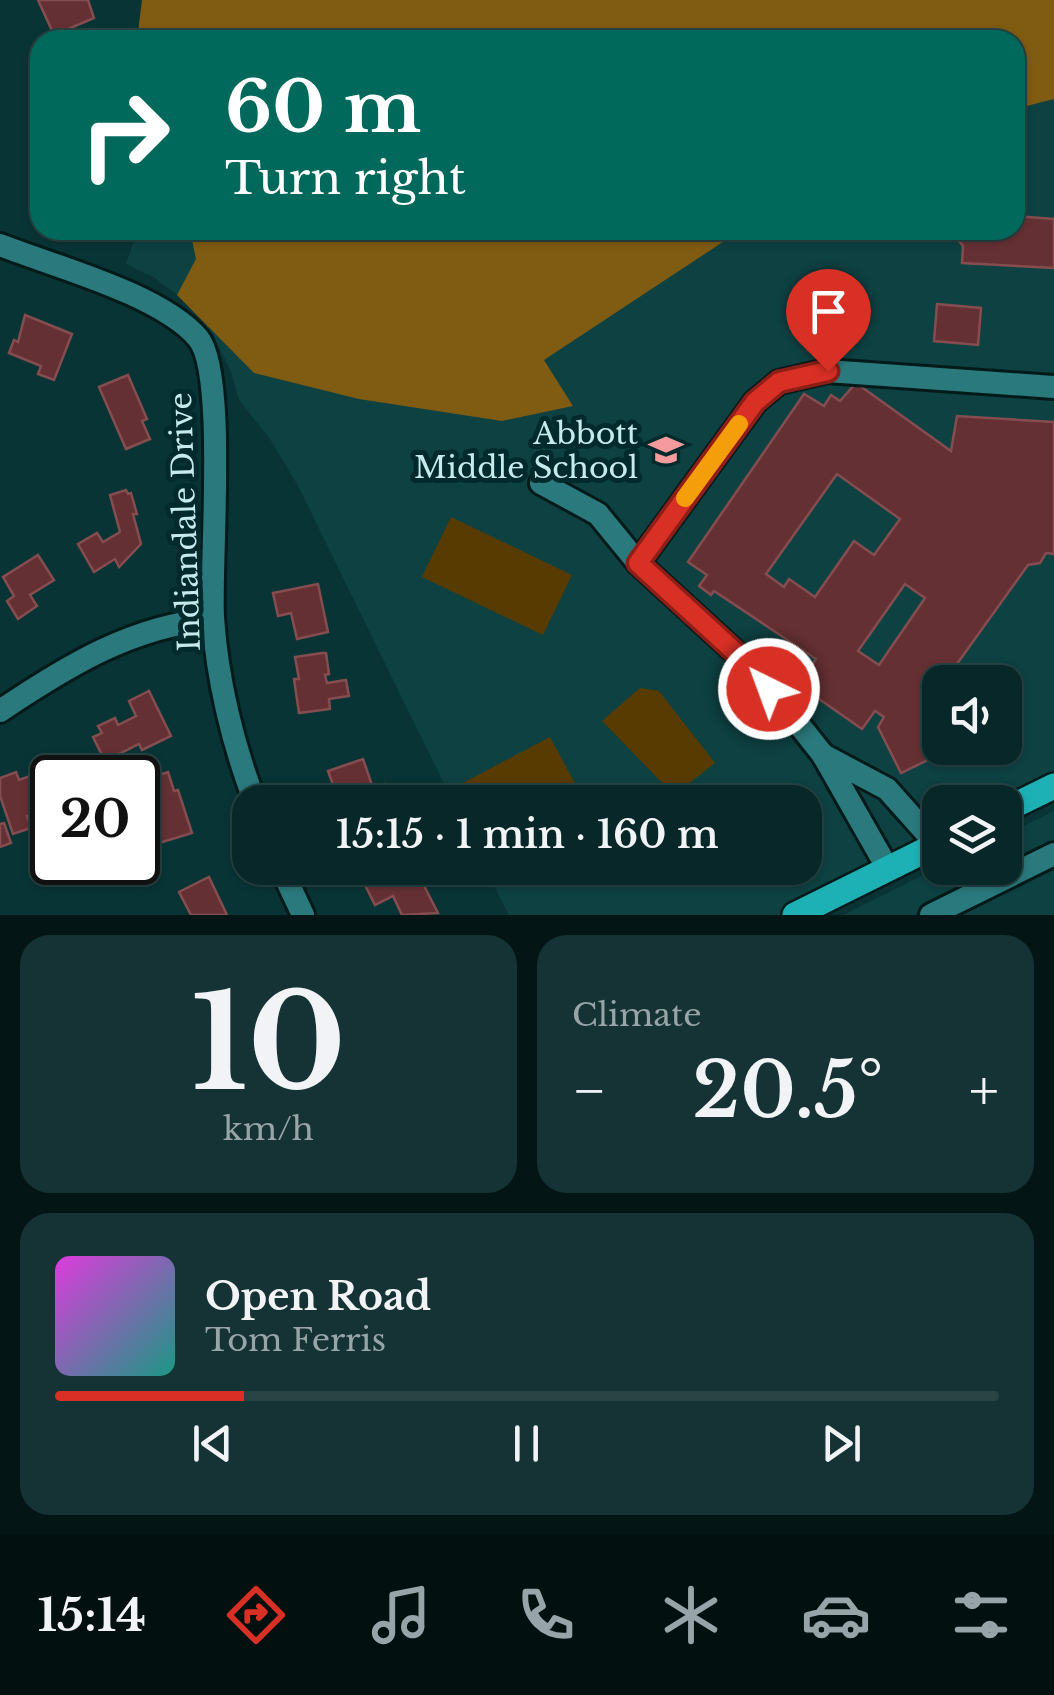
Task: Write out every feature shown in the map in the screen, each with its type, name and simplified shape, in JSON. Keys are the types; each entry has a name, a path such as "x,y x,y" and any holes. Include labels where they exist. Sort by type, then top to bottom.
{"main road":[{"path":"1022,802 1054,786"},
{"path":"795,915 922,852"}],"street":[{"name":"Indiandale Drive","path":"0,245 174,315 202,342 210,373 215,444 213,618 232,726 250,785"},
{"path":"638,563 755,402 779,382 828,371 1054,387"},
{"path":"541,484 598,514 638,563 759,674 824,755 888,869"},
{"path":"0,712 96,652 177,622 213,618"},
{"path":"824,755 886,790 922,827"},
{"path":"932,915 1054,854"},
{"path":"290,885 303,915"}],"shaded area":[{"path":"142,0 1054,0 1054,99 1025,106 1025,30 138,30"},
{"name":"Abbott Middle School","path":"1054,0 1054,782 1022,795 1022,785 922,785 922,846 780,915 509,915 494,885 822,885 822,785 445,785 297,484 270,439 239,400 217,343 199,317 155,278 126,264 134,240 1025,240 1025,30"},
{"path":"192,240 726,240 544,360 573,406 502,421 359,399 254,373 177,295 196,259"},
{"path":"451,517 572,575 543,635 422,577"},
{"path":"640,688 659,691 715,763 687,785 664,785 602,721"},
{"path":"550,737 576,785 462,785"},
{"path":"1054,811 1054,915 843,915 922,876 922,885 1022,885 1022,827"}],"building":[{"path":"38,0 88,0 94,18 66,30 52,30"},
{"path":"1025,217 1054,219 1054,268 962,263 963,246 958,240 1025,240"},
{"path":"937,304 981,308 978,345 934,341"},
{"path":"25,315 72,334 54,380 38,374 41,366 9,353 14,340 18,342"},
{"path":"128,375 147,419 142,421 150,439 126,449 99,387"},
{"path":"856,383 951,451 957,416 1054,422 1054,554 1046,553 1040,563 1028,565 956,665 922,665 922,763 901,773 878,727 884,717 875,711 862,729 799,685 816,659 714,591 711,595 699,586 707,575 688,562 804,394 824,406 831,395 840,401","holes":["837,474 900,519 874,555 854,541 815,597 789,579 784,587 766,574","905,584 925,598 879,665 858,651"]},
{"path":"126,490 131,493 137,514 133,514 141,544 119,567 115,559 94,572 78,544 97,533 103,542 120,532 110,495"},
{"path":"38,555 54,580 30,595 37,606 18,619 7,601 14,596 3,577"},
{"path":"318,584 328,632 297,639 291,613 278,616 273,593"},
{"path":"326,653 327,683 346,680 349,696 329,699 330,709 299,713 295,657"},
{"path":"149,691 171,736 142,750 139,744 117,755 102,755 93,737 102,733 98,726 115,718 118,725 136,716 129,701"},
{"path":"363,759 372,785 333,785 328,771"},
{"path":"16,772 19,780 30,776 30,828 13,834 0,796 0,778"},
{"path":"168,772 174,791 178,790 192,833 160,843 160,775"},
{"path":"4,823 11,843 0,847 0,824"},
{"path":"209,877 227,915 191,915 179,892"},
{"path":"365,885 424,885 438,913 402,915 393,896 375,905"}],"slow traffic":[{"path":"685,498 739,424"}],"place":[{"name":"Abbott Middle School","path":"666,450"}],"route":[{"path":"769,689 759,674 638,563 755,402 779,382 828,371"}]}
